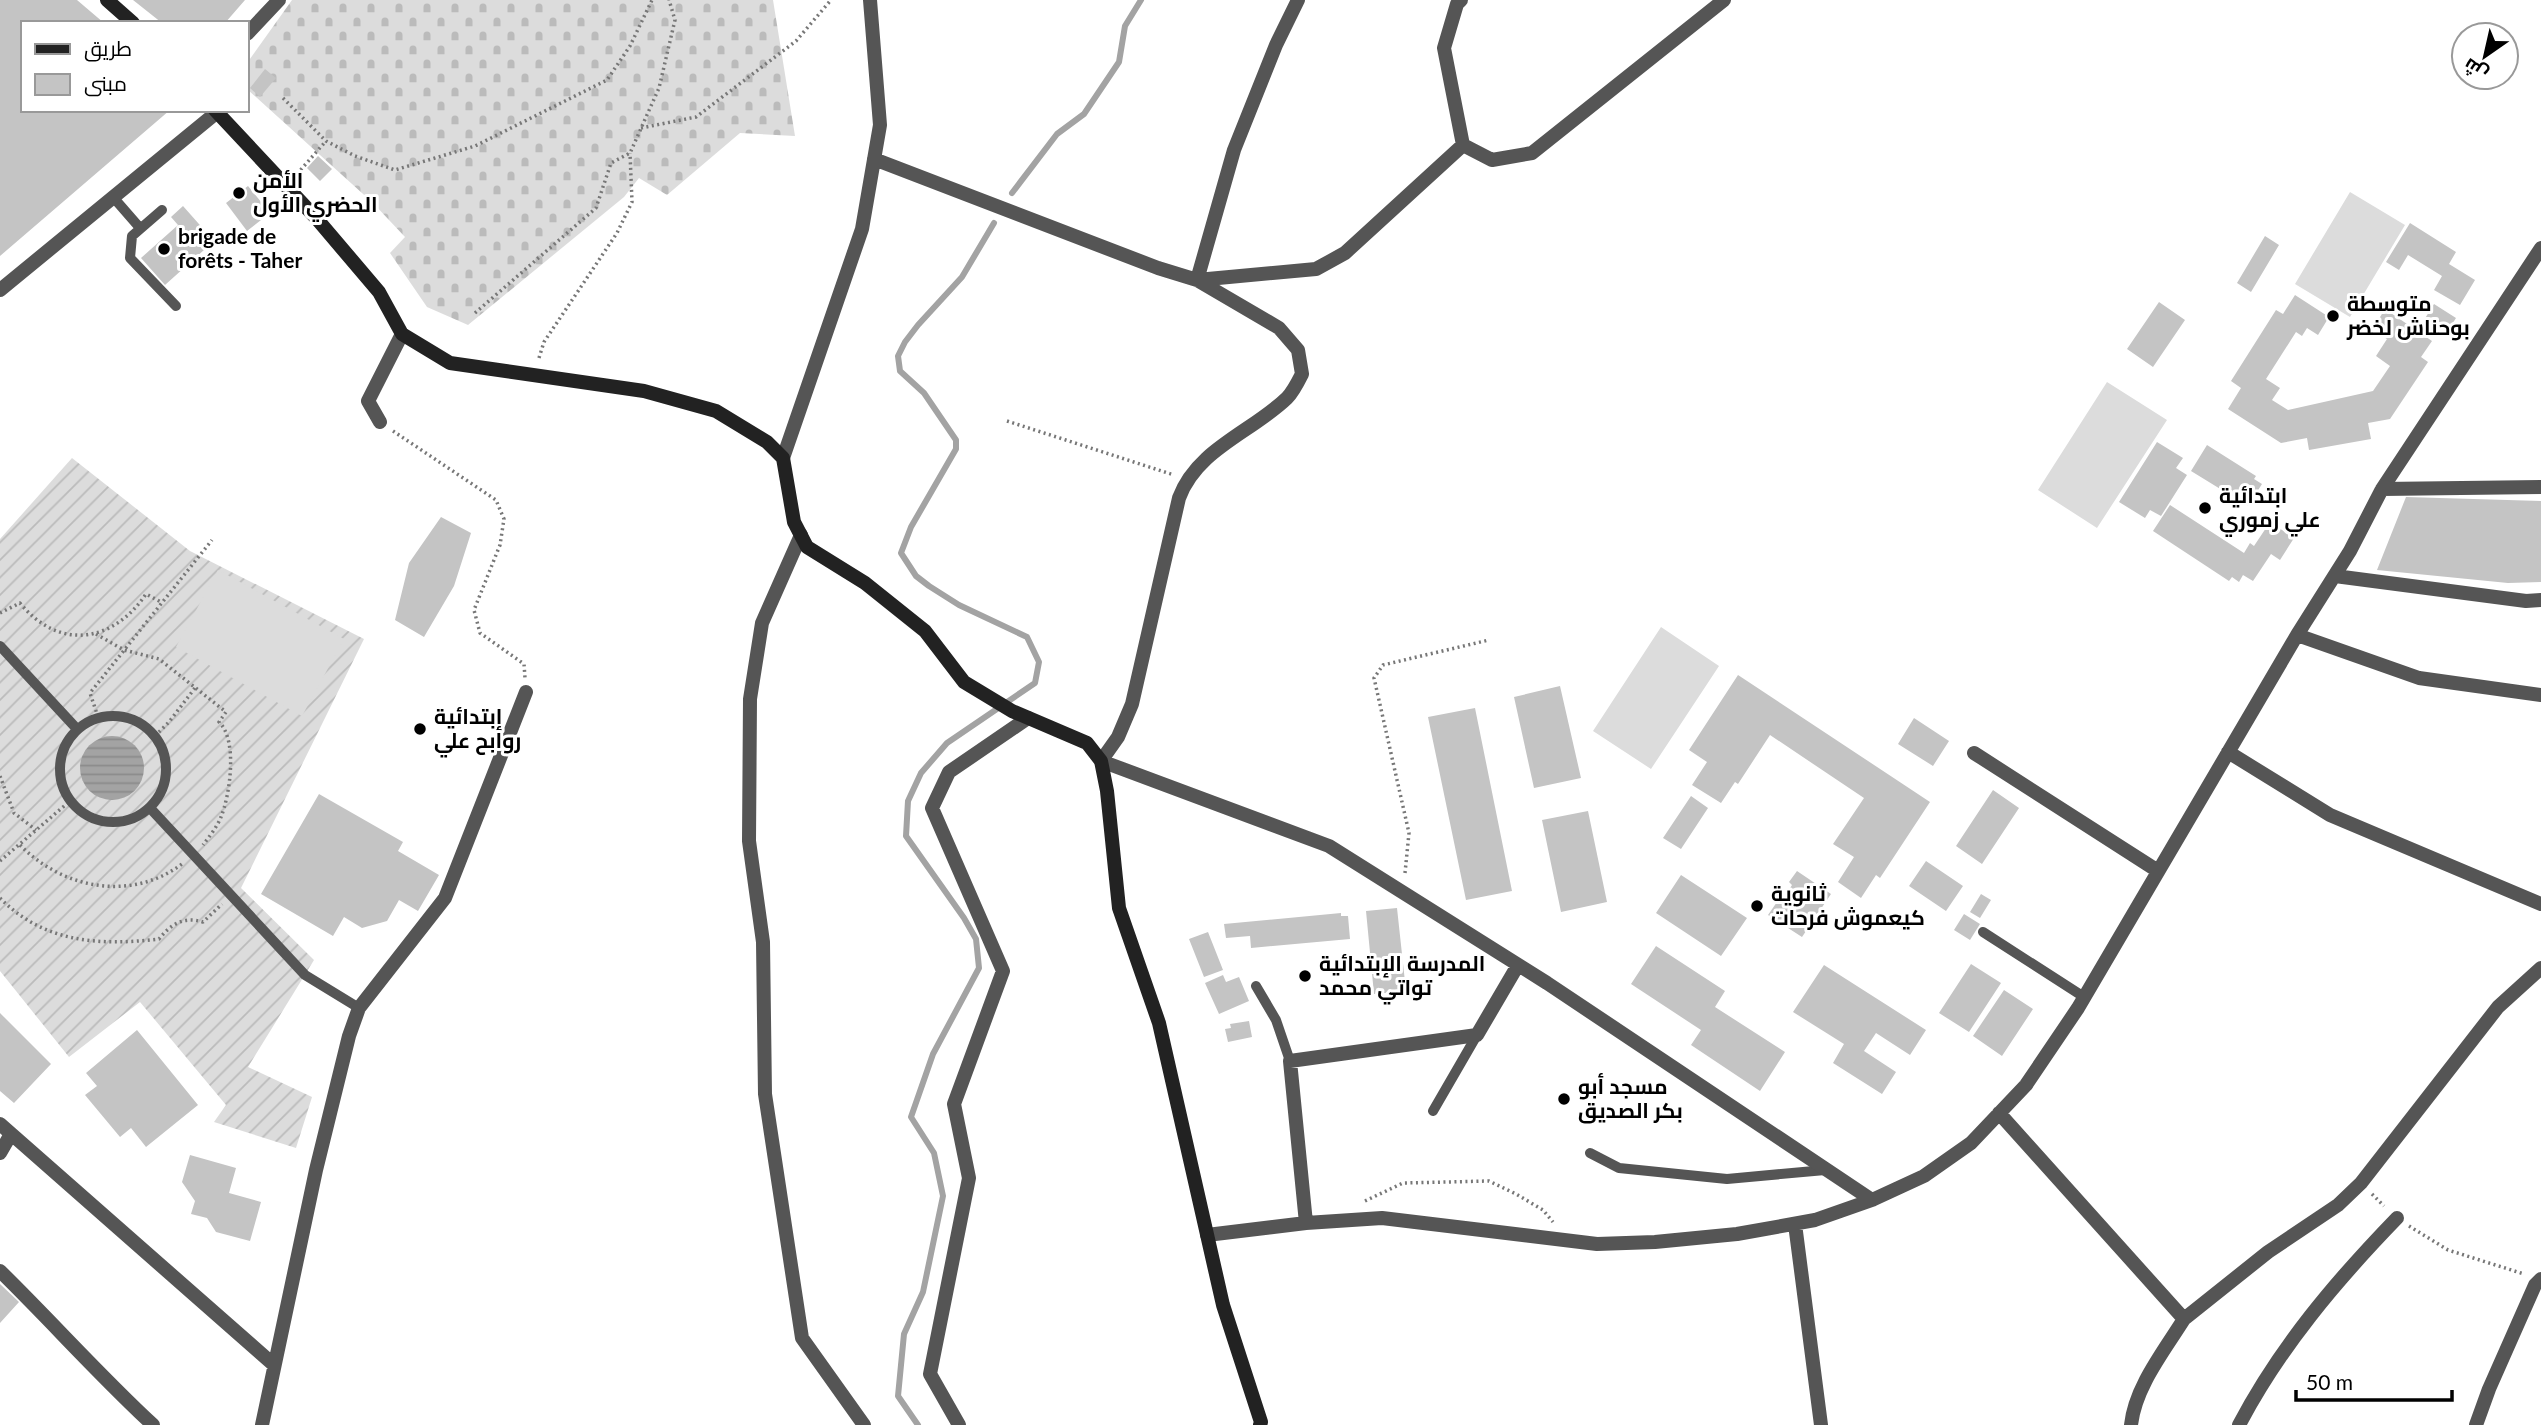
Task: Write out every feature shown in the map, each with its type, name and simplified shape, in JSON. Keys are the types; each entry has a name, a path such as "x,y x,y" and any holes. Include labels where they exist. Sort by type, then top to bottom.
{"main road":[{"path":"111,1 130,21"},
{"path":"215,112 317,219 379,292 402,334 450,363 644,391 716,411 767,442 783,458 794,522 807,547 865,583 925,631 964,682 1010,710 1087,743 1101,761 1107,791 1119,908 1159,1023 1223,1305 1260,1425"}],"street":[{"path":"248,33 279,0"},
{"path":"783,458 862,229 880,125 870,0"},
{"path":"1197,280 1234,150 1276,45 1298,0"},
{"path":"1461,0 1457,4 1444,48 1463,145"},
{"path":"1463,145 1492,160 1532,153 1724,0"},
{"path":"0,290 215,112"},
{"path":"1197,280 1315,269 1345,253 1463,145"},
{"path":"874,159 1157,268 1197,280 1279,328 1298,350 1302,374 1289,397 1206,458 1186,479 1179,498 1132,704 1118,737 1101,761 1329,846 1518,965 1872,1200"},
{"path":"1207,1235 1306,1223 1382,1218 1597,1244 1655,1242 1796,1224 1872,1200 1924,1176 1970,1143 2026,1084 2084,997 2297,635 2335,576 2382,489 2541,248"},
{"path":"380,422 368,401 402,334"},
{"path":"2382,489 2541,488"},
{"path":"801,535 762,623 750,699 749,841 763,942 765,1094 802,1338 864,1425"},
{"path":"2335,576 2427,590 2526,601 2541,600"},
{"path":"2297,635 2419,678 2541,695"},
{"path":"262,1425 316,1170 349,1036 359,1008 445,898 526,692"},
{"path":"958,1425 930,1374 969,1178 954,1104 1003,971 932,808 949,772 1028,718"},
{"path":"2228,752 2330,815 2541,904"},
{"path":"1974,753 2158,871"},
{"path":"1306,1223 1290,1061 1477,1035 1518,965"},
{"path":"2131,1425 2132,1414 2150,1373 2184,1319 2269,1252 2337,1205 2361,1183 2498,1007 2541,968"},
{"path":"1999,1113 2184,1319"},
{"path":"0,1153 6,1129 274,1365"},
{"path":"2239,1425 2307,1317 2397,1218"},
{"path":"1796,1224 1821,1425"},
{"path":"0,1271 151,1424"},
{"path":"2476,1425 2489,1389 2540,1279"}],"lane":[{"path":"113,197 140,228"},
{"path":"162,210 132,236 130,258 176,306"},
{"path":"0,646 77,729"},
{"path":"115,715 132,718 147,727 155,736 166,757 167,775 161,793 150,808 135,818 117,822 99,820 83,813 70,801 62,786 59,769 62,752 70,736 98,717 115,715"},
{"path":"150,808 305,975 359,1008"},
{"path":"1983,932 2084,997"},
{"path":"1256,986 1276,1020 1290,1061"},
{"path":"1433,1111 1477,1035"},
{"path":"1590,1153 1619,1168 1727,1180 1826,1170"}],"path":[{"path":"282,98 326,141 355,156 395,170 475,146 607,80 630,46 652,0"},
{"path":"538,375 539,355 544,342 617,233 632,202 630,153 659,88 675,20 669,0"},
{"path":"641,128 696,117 796,41 831,0"},
{"path":"286,187 326,141"},
{"path":"475,313 596,208 611,163 630,153"},
{"path":"1007,421 1186,479"},
{"path":"380,422 496,500 504,519 500,545 474,610 480,634 524,664 526,692"},
{"path":"98,717 90,693 212,540"},
{"path":"0,613 20,603 31,616 52,630 74,635 96,634 119,624 137,608 146,594 161,603"},
{"path":"20,845 31,857 54,872 79,882 106,887 140,885 166,876 194,855 221,818 230,782 230,750 225,728 219,722 226,712 159,659 124,650 96,634"},
{"path":"1403,892 1409,833 1374,678 1383,666 1489,640"},
{"path":"155,736 195,688"},
{"path":"0,776 14,814 36,830"},
{"path":"0,861 70,801"},
{"path":"0,898 43,930 82,940 118,944 159,939 174,923 185,920 203,922 231,895"},
{"path":"1352,1220 1353,1206 1403,1183 1489,1181 1543,1210 1553,1222 1552,1239"},
{"path":"2361,1183 2397,1218 2448,1250 2540,1279"}],"green space":[{"path":"292,0 773,0 795,136 740,133 667,195 639,178 624,197 468,325 427,307 390,253 405,237 373,203 248,90 248,62"},
{"path":"2350,192 2405,225 2350,317 2295,284"},
{"path":"2107,382 2167,420 2097,528 2038,490"},
{"path":"72,458 190,551 364,639 241,888 314,960 248,1067 312,1097 296,1148 214,1122 226,1105 140,1002 69,1057 0,971 0,539"},
{"path":"218,570 344,639 302,716 176,647"},
{"path":"1661,627 1719,666 1651,769 1593,731"}],"shaded area":[{"path":"112,736 130,742 138,750 144,768 138,786 130,794 112,800 94,794 86,786 80,768 86,750 94,742"}],"building":[{"path":"0,0 77,0 102,21 21,21 21,112 168,112 0,256"},
{"path":"133,0 245,0 227,21 159,21"},
{"path":"265,69 276,78 260,97 250,88"},
{"path":"318,156 332,169 320,181 307,168"},
{"path":"248,186 270,213 247,231 226,203"},
{"path":"183,206 214,241 165,285 141,258 178,225 171,217"},
{"path":"2410,223 2456,252 2449,264 2475,280 2460,305 2434,290 2442,276 2408,255 2399,270 2386,262"},
{"path":"2265,236 2279,245 2251,292 2237,283"},
{"path":"2295,295 2329,317 2318,335 2307,328 2302,336 2296,332 2266,379 2280,388 2272,400 2288,410 2373,391 2390,366 2376,356 2387,339 2372,330 2385,309 2432,341 2421,357 2428,362 2390,419 2368,423 2371,439 2309,450 2307,438 2281,443 2228,409 2241,388 2231,381 2276,310 2283,314"},
{"path":"2159,302 2185,320 2153,367 2127,349"},
{"path":"2434,304 2456,318 2446,334 2424,320"},
{"path":"2157,442 2183,458 2176,468 2187,475 2161,516 2150,510 2145,518 2119,502"},
{"path":"2207,445 2256,476 2254,479 2262,484 2248,506 2191,471"},
{"path":"2406,497 2541,501 2541,582 2508,583 2377,570"},
{"path":"2170,505 2244,553 2250,543 2254,546 2270,522 2294,538 2280,560 2271,554 2253,581 2243,575 2239,582 2232,577 2229,581 2153,531"},
{"path":"441,517 471,533 454,586 424,637 395,620 409,563"},
{"path":"1738,675 1930,802 1880,878 1876,875 1861,898 1838,882 1854,857 1833,844 1864,798 1770,735 1738,784 1735,782 1721,803 1692,785 1707,762 1689,750"},
{"path":"1560,686 1581,778 1534,788 1514,697"},
{"path":"1475,708 1512,891 1466,900 1428,717"},
{"path":"1914,718 1949,741 1933,766 1898,744"},
{"path":"1993,790 2019,808 1982,864 1956,846"},
{"path":"319,794 403,842 398,851 439,875 418,911 399,900 387,921 362,928 344,917 333,936 261,894"},
{"path":"1691,796 1708,808 1681,849 1663,838"},
{"path":"1588,811 1607,902 1561,912 1542,820"},
{"path":"1926,861 1963,886 1946,911 1909,886"},
{"path":"1797,871 1831,894 1802,937 1768,915 1777,902 1780,904"},
{"path":"1681,875 1747,918 1721,956 1656,913"},
{"path":"1981,894 1991,900 1980,918 1970,912"},
{"path":"1397,908 1406,991 1374,994 1366,911"},
{"path":"1341,913 1341,916 1348,916 1350,939 1251,948 1250,936 1226,938 1224,924"},
{"path":"1964,914 1980,924 1970,940 1954,930"},
{"path":"1208,932 1223,970 1204,977 1189,939"},
{"path":"1656,946 1725,991 1715,1007 1785,1052 1760,1091 1691,1045 1701,1030 1631,984"},
{"path":"1971,964 2001,983 1969,1032 1939,1013"},
{"path":"1824,965 1926,1030 1910,1055 1876,1033 1864,1051 1896,1072 1882,1094 1833,1063 1844,1044 1793,1012"},
{"path":"1223,975 1226,982 1239,977 1249,1001 1219,1014 1205,983"},
{"path":"2004,990 2033,1009 2002,1056 1973,1036"},
{"path":"0,1013 51,1064 14,1103 0,1091"},
{"path":"1249,1021 1252,1037 1228,1042 1225,1029 1231,1028 1230,1024"},
{"path":"137,1030 198,1105 146,1147 131,1128 120,1137 85,1095 97,1086 86,1073"},
{"path":"190,1155 236,1168 229,1193 261,1202 250,1241 216,1232 207,1218 191,1214 195,1201 182,1182"},
{"path":"0,1284 19,1302 0,1323"}],"waterway":[{"path":"1012,193 1057,134 1084,114 1119,62 1125,26 1141,0"},
{"path":"918,1425 898,1396 904,1334 923,1292 943,1196 934,1153 911,1117 933,1054 979,968 976,939 906,836 908,801 921,773 947,743 1035,683 1039,662 1027,637 959,605 929,586 916,576 901,553 911,527 956,449 956,440 924,393 900,371 898,356 918,325 962,277 994,223"}],"place":[{"name":"الأمن الحضري الأول","path":"239,193"},
{"name":"brigade de forêts - Taher","path":"164,249"},
{"name":"متوسطة بوحناش لخضر","path":"2333,316"},
{"name":"ابتدائية علي زموري","path":"2205,508"},
{"name":"إبتدائية روابح علي","path":"420,729"},
{"name":"ثانوية كيعموش فرحات","path":"1757,906"},
{"name":"المدرسة الإبتدائية تواتي محمد","path":"1305,976"},
{"name":"مسجد أبو بكر الصديق","path":"1564,1099"}]}
